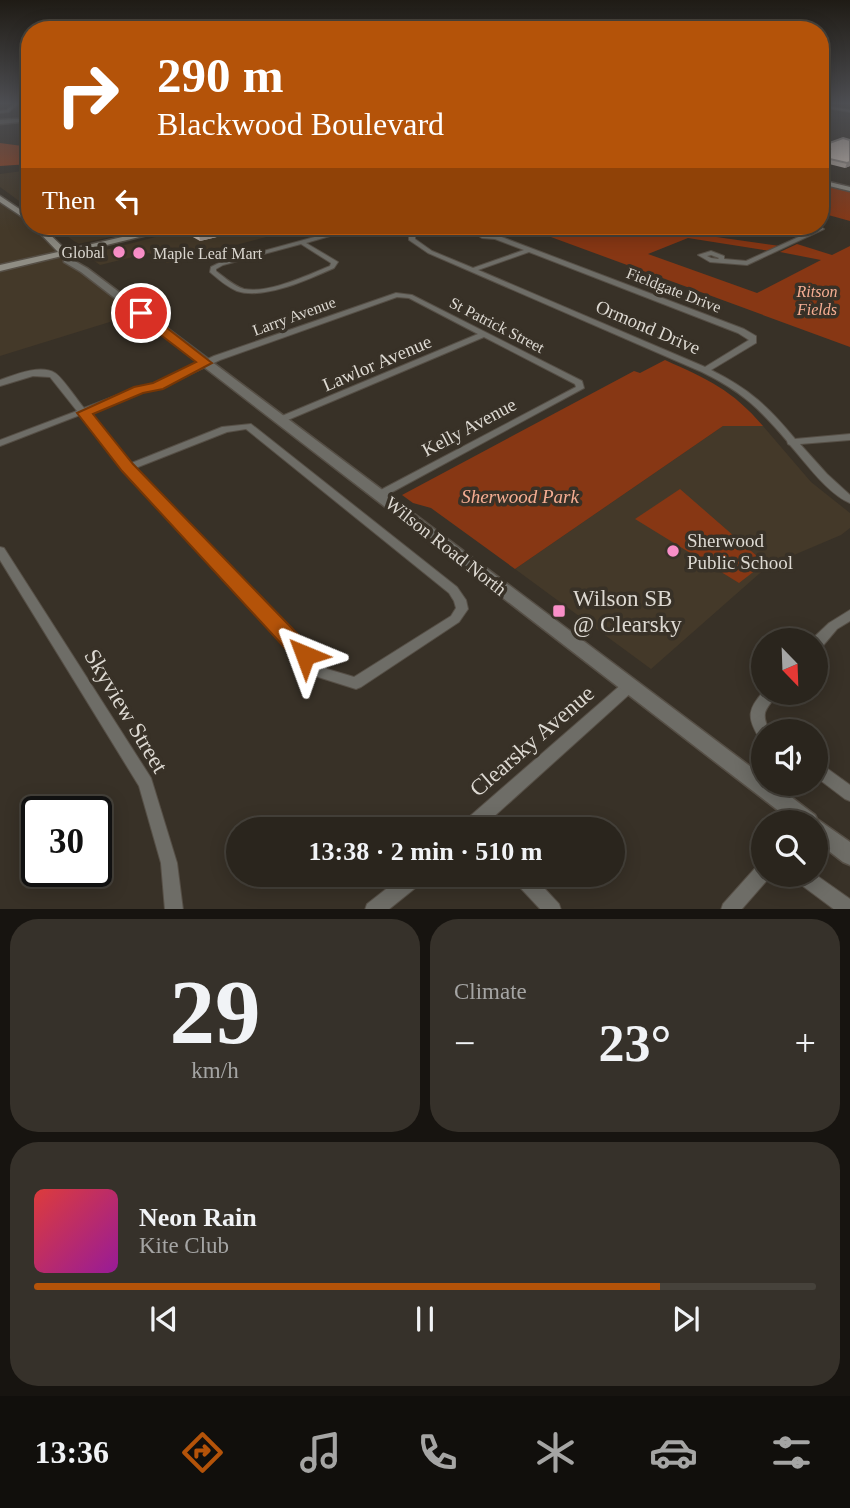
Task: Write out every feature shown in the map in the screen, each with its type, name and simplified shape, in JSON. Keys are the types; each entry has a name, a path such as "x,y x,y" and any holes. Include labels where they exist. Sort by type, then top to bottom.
{"main road":[{"path":"829,184 850,189"},
{"path":"0,198 21,213"},
{"name":"Wilson Road North","path":"46,235 65,254"},
{"path":"0,270 143,235"}],"street":[{"path":"301,242 335,262 332,267 263,290 250,291 241,290 213,272 214,268 221,264 301,242 327,235"},
{"name":"Ormond Drive","path":"412,235 412,240 419,247 705,370 752,398 824,479 850,500"},
{"path":"721,260 747,263 808,235"},
{"path":"496,237 529,250"},
{"path":"473,270 529,250"},
{"name":"Fieldgate Drive","path":"529,250 741,331 753,338 753,341 705,370"},
{"name":"Wilson Road North","path":"65,254 67,260 84,270 792,810"},
{"name":"Larry Avenue","path":"0,443 139,390 158,386 205,363 393,296"},
{"name":"St Patrick Street","path":"393,296 410,296 576,380 580,386 576,390"},
{"name":"Lawlor Avenue","path":"280,421 485,334"},
{"path":"0,383 28,374 52,375 127,468 323,673 356,683 455,619 462,609 453,590 248,426 225,429 127,468"},
{"name":"Kelly Avenue","path":"379,495 576,390"},
{"path":"791,442 850,438"},
{"name":"Skyview Street","path":"0,551 146,783 169,863 174,909"},
{"path":"828,631 848,618"},
{"name":"Clearsky Avenue","path":"484,817 628,687"},
{"path":"828,778 850,794"},
{"path":"828,838 850,855"},
{"path":"729,909 751,885"},
{"path":"373,909 402,887"},
{"path":"532,887 553,909"},
{"path":"819,887 850,909"}],"shaded area":[{"path":"0,144 21,146 21,165 0,166"},
{"path":"21,171 21,202 0,187 0,174"},
{"path":"0,198 21,213 21,235 46,235 67,260 142,312 0,356"},
{"path":"66,235 120,235 78,244"},
{"path":"163,235 274,235 167,263 149,253 100,265 86,255"},
{"name":"Sherwood Public School","path":"723,426 763,426 811,482 850,513 850,528 841,535 768,566 651,669 515,569"}],"green space":[{"path":"829,184 850,189 850,221 829,215"},
{"name":"Ritson Fields","path":"545,235 702,235 780,246 770,251 688,238 648,254 757,293 821,260 780,252 797,244 832,255 850,246 850,347"},
{"name":"Sherwood Park","path":"665,360 730,394 763,426 723,426 515,569 431,508 413,503 402,495 634,371 640,373"},
{"path":"680,489 765,563 739,583 635,519"}],"building":[{"path":"829,144 850,144 850,162 829,159"}],"place":[{"name":"Global","path":"119,252"},
{"name":"Maple Leaf Mart","path":"139,253"},
{"name":"Sherwood Public School","path":"673,551"},
{"name":"Wilson SB @ Clearsky","path":"559,611"}],"route":[{"path":"141,313 205,363 196,370 158,386 139,390 84,413 127,468 305,655"}]}
